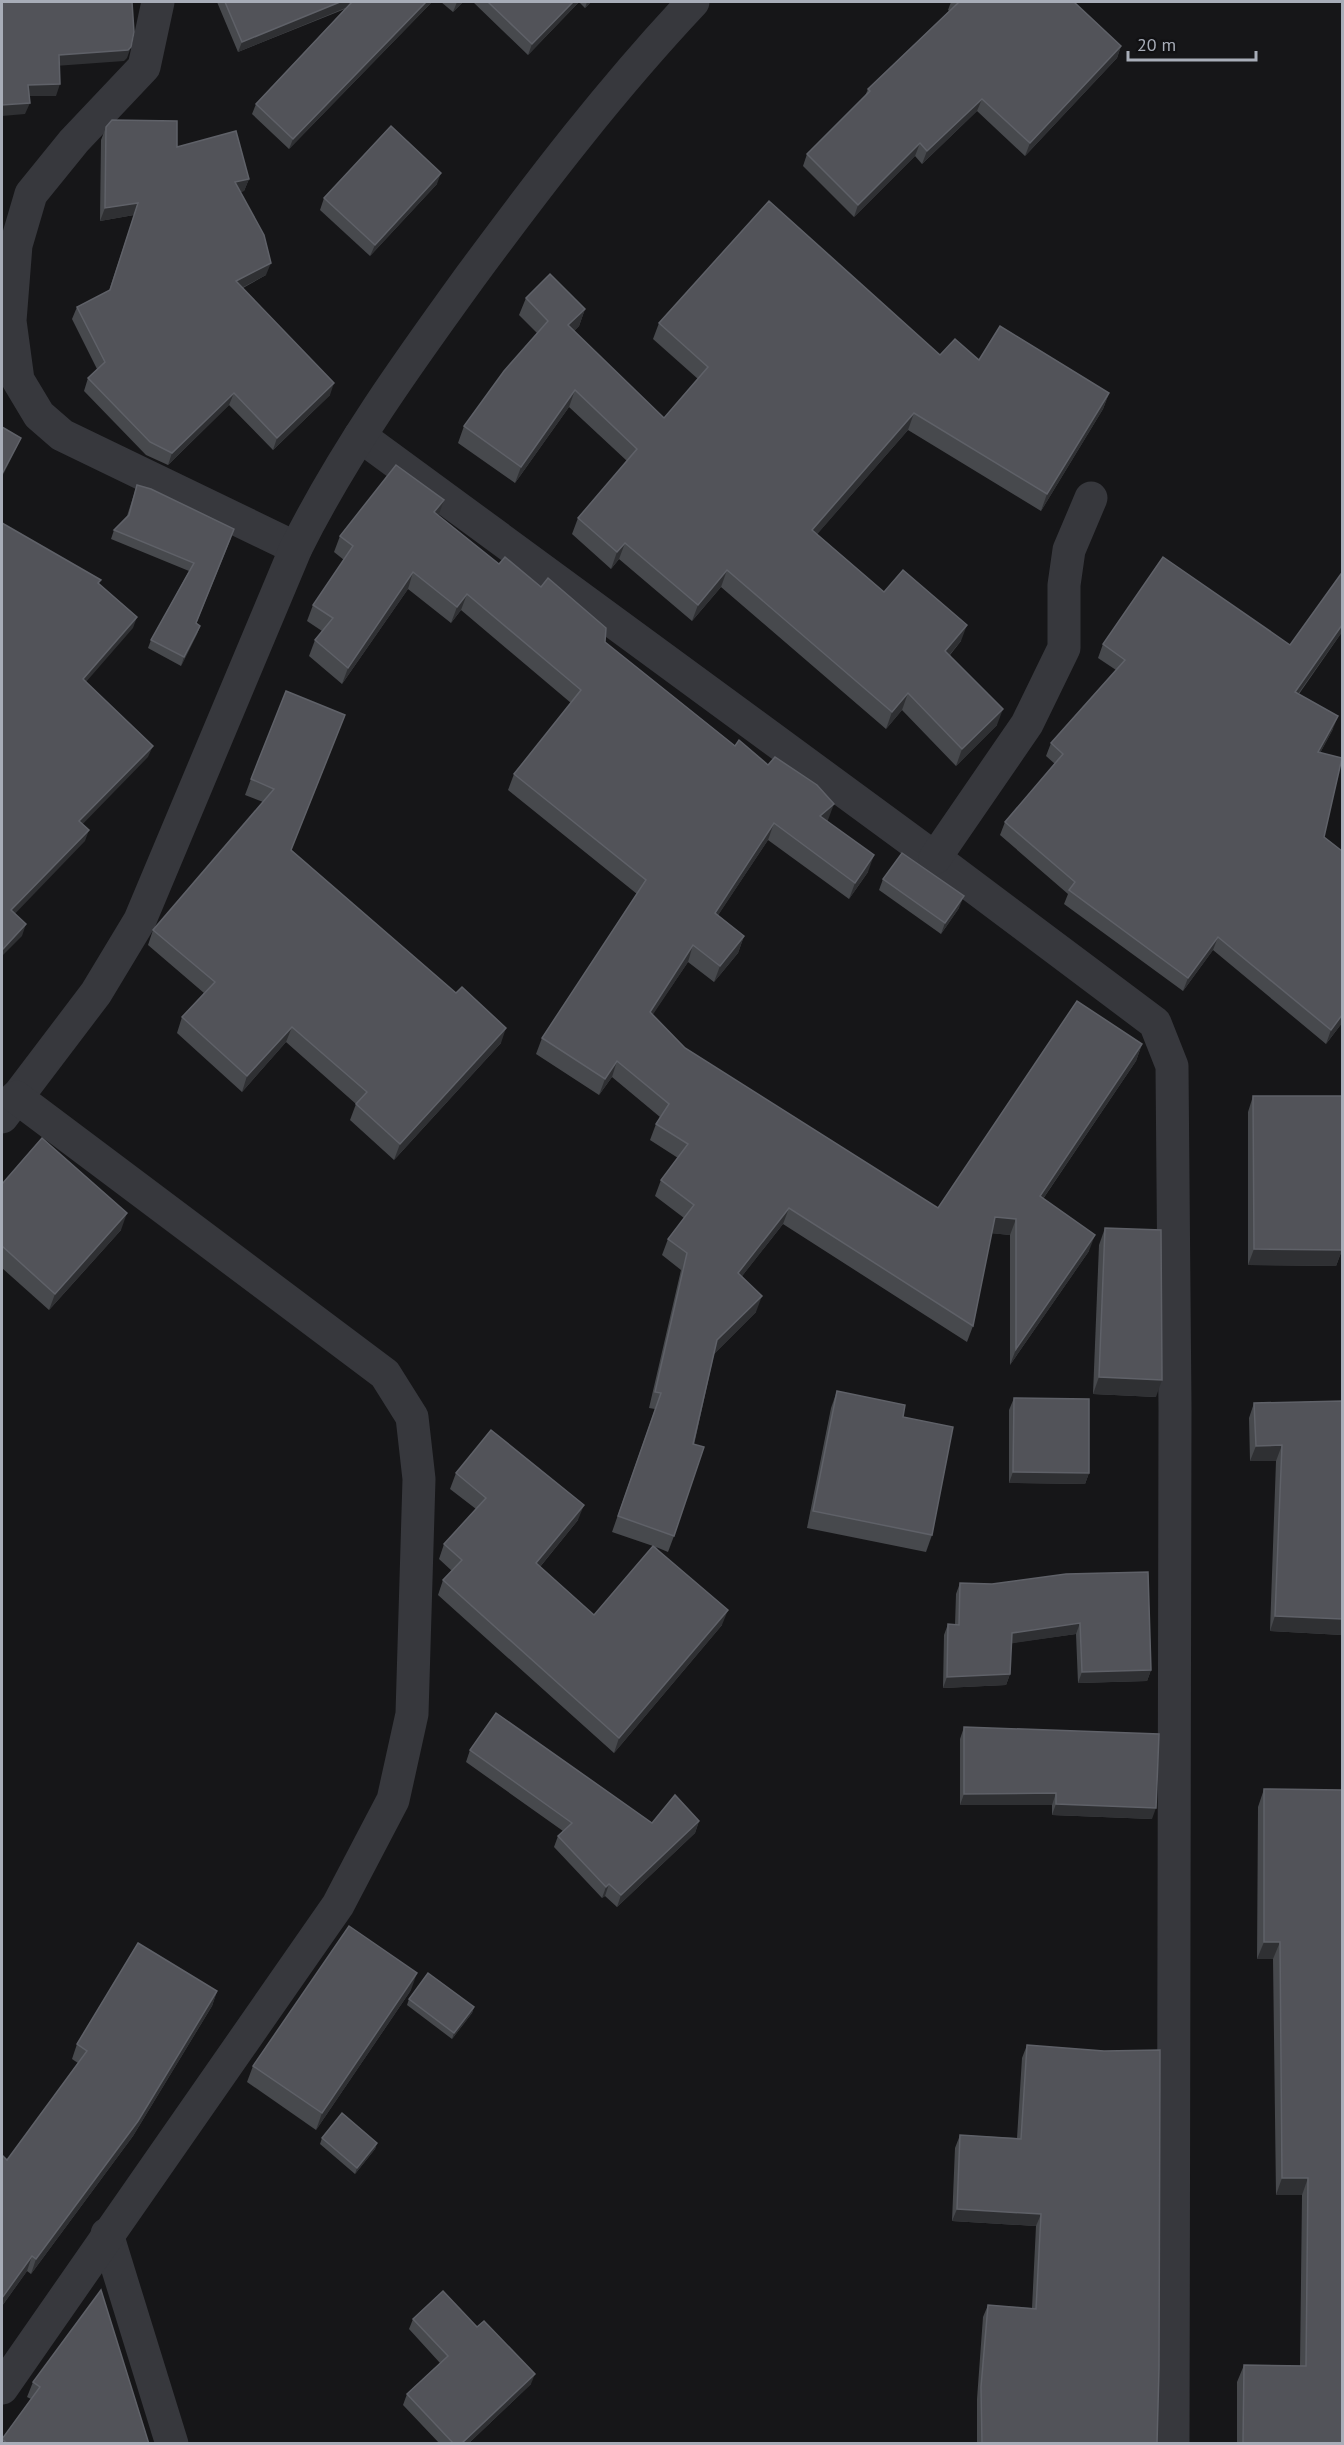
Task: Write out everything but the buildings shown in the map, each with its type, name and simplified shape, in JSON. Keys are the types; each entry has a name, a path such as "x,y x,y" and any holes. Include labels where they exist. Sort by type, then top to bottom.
{"street":[{"path":"158,2 144,67 74,141 31,194 16,245 10,321 10,385 62,435 296,548"},
{"path":"2,2388 338,1905 393,1800 412,1714 419,1479 412,1417 384,1374 9,1107 96,993 140,920 296,548 323,495 430,333 544,177 693,2"},
{"path":"360,436 935,858 1155,1023 1172,1066 1175,1408 1173,2444"},
{"path":"935,858 1027,724 1064,648 1064,585 1069,550 1091,498"},
{"path":"107,2234 172,2444"}]}
